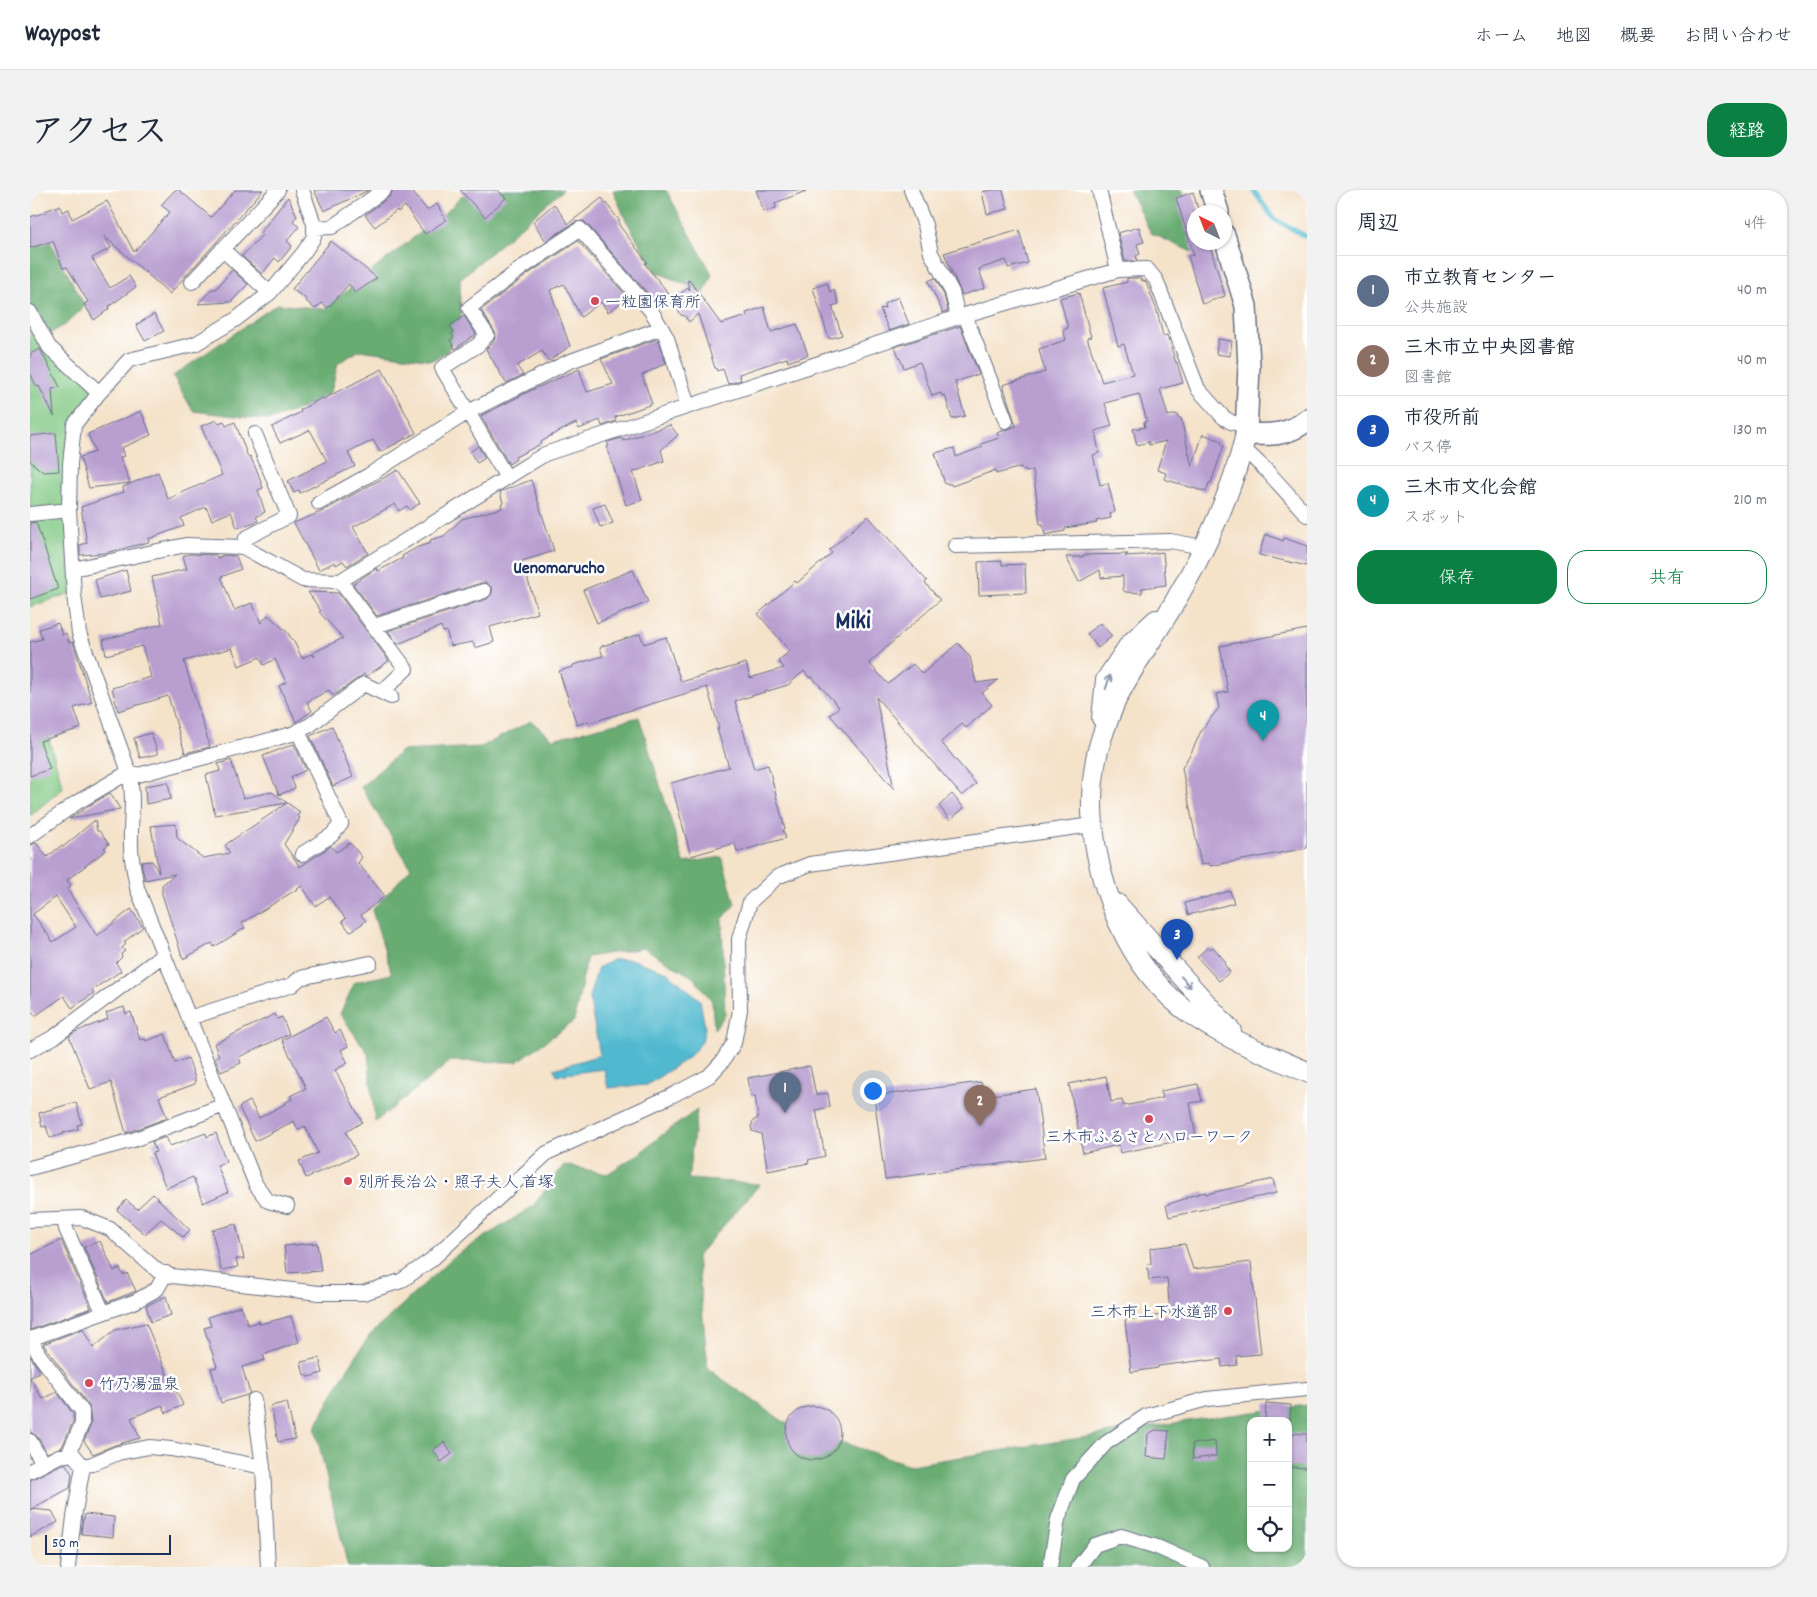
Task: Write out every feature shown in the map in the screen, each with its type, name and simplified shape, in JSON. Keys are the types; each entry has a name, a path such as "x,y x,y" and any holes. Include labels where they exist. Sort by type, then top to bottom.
{"main road":[{"path":"1211,190 1216,205"},
{"path":"1229,250 1246,306 1249,366 1245,436 1281,434 1293,430 1307,420"}],"street":[{"path":"192,282 278,190"},
{"path":"287,1206 268,1201 256,1184 137,888 131,846 133,805 130,772 79,633 74,595 69,510 70,464 74,426 99,393 129,360 195,344 235,320 270,293 314,238 314,224 302,190"},
{"path":"314,228 332,227 384,190"},
{"path":"911,190 925,225 931,253 952,292 1006,421"},
{"path":"1099,190 1118,270"},
{"path":"507,478 442,368 478,346 487,335 470,308 523,267 580,229 652,312 667,338 688,406"},
{"path":"222,249 270,293"},
{"path":"73,569 186,545 243,547 303,580 340,581 545,454 962,316 1118,270 1147,269 1156,280 1198,389 1223,417 1245,436 1269,473 1307,515"},
{"path":"30,312 49,347 99,393"},
{"path":"319,503 369,475 468,412 568,362 661,328"},
{"path":"243,547 246,538 289,516 256,434"},
{"path":"1245,436 1230,487 1203,548 1173,605 1116,701 1103,732 1095,765 1092,825 1098,858 1121,928 1144,967 1170,998 1205,1022 1245,1045 1307,1072"},
{"path":"30,514 69,510"},
{"path":"955,546 1170,541 1203,548"},
{"path":"30,836 76,803 130,772 138,774 298,731 310,725 364,684 386,695 406,669 340,581"},
{"path":"375,628 378,625 484,591"},
{"path":"298,731 341,824 332,835 302,854"},
{"path":"30,1220 82,1218 110,1229 158,1271 172,1276 319,1293 363,1293 401,1281 431,1260 546,1153 671,1096 709,1076 722,1062 734,1043 740,1010 739,939 750,902 777,877 810,864 1092,825"},
{"path":"30,1050 54,1037 163,955"},
{"path":"189,1018 292,985 300,978 370,964"},
{"path":"30,1168 134,1140 224,1105"},
{"path":"64,1219 66,1229 103,1312"},
{"path":"68,1455 82,1424 82,1411 40,1356 30,1339 136,1301 157,1289 166,1273"},
{"path":"1050,1567 1058,1519 1073,1479 1106,1443 1146,1416 1207,1400 1307,1389"},
{"path":"254,1400 263,1467 268,1567"},
{"path":"30,1441 43,1464"},
{"path":"82,1466 92,1464 118,1453 150,1447 171,1449 263,1467"},
{"path":"30,1471 59,1456 73,1454 82,1466 68,1567"},
{"path":"1078,1567 1095,1545 1122,1536 1157,1547 1202,1567"}],"green space":[{"path":"468,190 563,190 460,279 461,320 447,352 432,360 360,350 338,363 331,392 302,408 270,420 193,411 173,376 277,304 324,309 447,211"},
{"path":"613,190 666,190 712,274 704,293 655,271 625,218"},
{"path":"1129,190 1183,190 1187,210 1187,250 1151,233"},
{"path":"30,225 46,234 85,306 66,324 49,334 30,305"},
{"path":"30,324 99,393 74,426 74,592 30,607"},
{"path":"30,674 63,788 30,816"},
{"path":"639,717 684,863 722,857 735,904 722,920 725,1015 714,1029 712,1001 694,978 644,948 587,957 574,1021 517,1062 451,1061 375,1122 368,1053 340,1014 355,982 392,974 372,910 411,868 361,787 401,751 481,747 531,721 553,739"},
{"path":"697,1110 688,1179 760,1184 697,1256 708,1369 787,1424 910,1465 1194,1420 1307,1405 1307,1567 348,1567 315,1428 340,1381 369,1336 452,1258 533,1206 564,1165 607,1174 639,1154"}],"water":[{"path":"630,959 667,972 700,1000 705,1028 702,1042 689,1057 647,1085 608,1088 604,1069 557,1075 554,1069 600,1055 589,997 598,968 612,960"}],"building":[{"path":"175,190 179,190 211,217 235,190 263,190 170,294 104,236 111,248 92,258 110,288 129,276 136,287 108,307 109,309 94,320 84,304 88,302 67,267 63,268 53,241 30,248 30,217 60,205 62,212 69,209 72,219 107,201 134,252 170,212 161,205"},
{"path":"314,190 369,190 324,211"},
{"path":"393,190 411,190 427,210 437,204 446,220 425,234 405,206 375,227 365,215 389,197"},
{"path":"460,190 498,190 506,198 485,217"},
{"path":"756,190 806,191 775,203 776,208 764,212"},
{"path":"1003,190 1008,209 987,214 982,192"},
{"path":"1193,192 1197,205 1187,205 1187,233 1176,198"},
{"path":"288,197 297,216 293,221 299,227 287,241 292,246 279,262 275,258 262,274 242,256 262,235 260,233"},
{"path":"602,198 619,220 619,225 647,262 645,264 669,294 657,304 584,221 575,222 546,241 533,222 554,204 568,224"},
{"path":"1139,227 1144,242 1137,244 1140,254 1136,256 1137,261 1125,261 1118,233"},
{"path":"1019,230 1028,263 1008,268 1006,260 979,269 985,288 962,295 944,253"},
{"path":"331,241 377,278 355,293 349,284 328,308 322,303 315,309 307,300 292,289"},
{"path":"578,241 628,298 608,312 601,302 581,317 564,284 550,290 570,346 549,361 542,351 517,366 523,375 506,383 486,349 494,341 496,334 481,310 528,274"},
{"path":"1192,250 1211,250 1225,296 1202,304 1188,256 1194,255"},
{"path":"232,270 248,284 231,302 198,304 212,289 216,289"},
{"path":"935,278 944,295 948,311 943,313 928,281"},
{"path":"1127,278 1140,278 1146,282 1157,311 1163,336 1167,335 1177,362 1183,383 1160,389 1168,416 1177,414 1178,418 1181,418 1192,467 1203,434 1222,441 1221,444 1224,445 1206,492 1164,479 1166,473 1157,470 1166,441 1149,445 1149,442 1137,445 1133,429 1145,427 1144,422 1147,421 1139,394 1105,403 1112,426 1095,431 1099,453 1093,455 1100,485 1108,483 1115,512 1110,514 1111,518 1096,521 1097,523 1065,528 1065,531 1045,535 1043,524 1040,524 1033,470 1026,472 1021,467 996,474 996,470 952,486 951,484 945,484 935,453 954,448 956,457 982,447 981,444 999,438 997,433 1016,426 1003,385 1045,372 1039,349 1066,340 1063,330 1068,328 1060,298 1079,293 1091,337 1087,338 1102,382 1133,374 1124,344 1118,346 1103,288 1127,282"},
{"path":"689,280 721,324 747,316 746,313 764,307 771,332 797,324 808,355 788,362 787,358 739,374 741,380 728,384 723,369 717,371 715,368 698,314 689,322 671,301 688,288 690,290 687,281"},
{"path":"827,283 830,292 834,290 839,304 832,306 842,335 829,339 813,288"},
{"path":"898,297 909,324 889,331 880,309 885,308 884,304"},
{"path":"154,314 164,331 145,341 136,325"},
{"path":"464,316 476,334 455,349 450,340 454,337 451,334 454,332 450,326"},
{"path":"960,326 979,374 955,382 965,416 952,419 945,395 942,396 941,393 932,396 920,362 904,368 895,347"},
{"path":"657,339 666,363 642,375 652,404 615,417 616,421 602,426 600,420 579,429 576,423 515,457 516,459 509,464 481,416 579,369 587,392 613,384 601,359"},
{"path":"1218,339 1232,341 1230,356 1216,354"},
{"path":"40,349 60,387 52,389 54,416 39,386 37,387 30,373 30,354"},
{"path":"382,369 416,433 380,452 373,440 348,453 355,466 300,493 299,490 294,493 288,481 327,461 310,430 280,443 272,427 301,412 300,410 322,398"},
{"path":"141,411 151,435 121,448 124,456 120,457 130,483 89,488 80,457 95,452 88,434"},
{"path":"217,420 218,423 224,421 226,426 235,422 248,457 250,456 258,473 263,488 258,490 265,512 256,517 258,521 237,528 231,512 212,520 206,507 181,518 184,526 148,539 149,542 105,553 80,555 80,545 87,543 81,507 124,492 123,487 158,472 168,499 222,475 201,426"},
{"path":"670,425 678,435 661,450 664,461 633,472 642,500 626,505 607,442 622,438 623,441"},
{"path":"56,433 59,471 43,472 30,461 30,436"},
{"path":"478,446 485,458 477,463 470,452"},
{"path":"398,470 420,503 410,510 407,506 399,511 395,504 353,527 368,553 347,566 343,561 336,565 335,562 319,570 294,523 323,511"},
{"path":"531,480 554,551 522,561 538,613 490,627 494,642 475,648 473,642 451,646 446,631 443,632 441,626 398,644 388,631 487,599 492,593 492,588 486,583 481,583 377,616 353,584 377,568 378,571 403,558 402,556 418,547 431,543 430,540 444,536 462,519 502,508 501,504 503,503 500,492"},
{"path":"605,504 613,523 600,527 593,508"},
{"path":"868,516 927,581 925,583 940,600 869,663 888,684 913,664 922,674 958,643 970,657 976,683 998,680 982,693 992,705 966,728 962,724 941,742 976,784 962,796 876,697 894,789 830,715 839,707 812,677 810,678 804,671 788,685 735,701 754,769 768,765 786,838 737,852 735,843 691,856 671,783 729,767 707,687 577,725 559,671 603,656 600,648 602,646 640,634 644,644 666,637 681,682 746,663 750,678 784,668 778,661 790,651 758,614 795,581 797,583 832,553 829,550"},
{"path":"36,522 58,589 30,599 30,523"},
{"path":"1265,534 1283,541 1284,538 1307,546 1307,566 1259,555"},
{"path":"1163,552 1166,585 1142,588 1142,593 1125,592 1123,589 1123,576 1101,578 1100,570 1079,582 1066,557 1128,554 1125,556"},
{"path":"190,554 216,555 217,558 224,555 236,556 241,569 221,577 234,610 252,603 261,623 268,615 288,633 302,658 311,654 315,657 313,653 343,638 319,612 321,611 308,592 338,593 389,661 367,676 364,674 333,696 329,690 307,702 312,711 296,722 279,686 286,682 275,659 264,665 260,657 239,666 232,648 184,661 210,747 185,753 168,696 118,711 112,688 151,677 142,646 106,655 103,640 162,624 152,577 187,569 183,556"},
{"path":"1002,561 1002,565 1025,564 1026,593 979,595 978,562"},
{"path":"126,570 131,591 100,599 95,580"},
{"path":"633,570 648,602 597,623 583,590"},
{"path":"58,623 62,635 66,633 69,643 73,642 92,702 74,708 81,728 40,741 50,769 30,776 30,642 42,639 39,629"},
{"path":"1100,623 1112,636 1098,648 1087,634"},
{"path":"1307,629 1307,848 1210,866 1209,863 1201,865 1182,768 1202,729 1219,708 1216,694 1228,692 1220,646"},
{"path":"332,726 353,777 333,786 310,736"},
{"path":"151,733 158,754 140,758 134,738"},
{"path":"294,744 306,770 291,777 295,788 279,795 263,756"},
{"path":"231,760 243,798 272,792 300,812 297,816 300,818 284,844 300,867 331,846 336,852 350,843 362,857 358,863 385,896 361,915 366,921 350,932 342,921 346,919 329,897 315,906 302,886 242,923 245,928 214,947 212,943 183,959 162,894 162,885 175,874 145,880 141,862 152,861 159,873 151,826 176,824 177,838 203,858 230,853 225,845 287,803 215,815 206,775 220,771 218,764"},
{"path":"168,782 171,799 146,804 145,786"},
{"path":"110,793 120,809 69,819 87,807"},
{"path":"952,794 964,808 950,820 939,806"},
{"path":"95,820 97,831 109,844 104,848 106,850 67,880 71,886 67,889 97,936 131,909 143,927 124,942 126,944 122,948 125,951 116,963 121,971 92,990 94,993 72,1008 64,996 35,1016 30,1009 30,845 36,843 47,857 61,846 63,847","holes":["56,897 76,927 53,942 33,914"]},
{"path":"1230,891 1234,903 1188,915 1185,903"},
{"path":"1208,947 1210,949 1213,947 1225,961 1224,964 1230,972 1219,981 1197,957"},
{"path":"124,1007 126,1014 131,1012 140,1040 145,1039 146,1041 165,1034 175,1063 188,1058 195,1078 195,1084 159,1097 167,1118 126,1133 111,1082 90,1089 69,1036 108,1019 106,1013"},
{"path":"275,1014 277,1019 282,1017 289,1034 239,1057 241,1063 221,1072 215,1058 219,1056 214,1044"},
{"path":"326,1017 335,1033 340,1030 348,1046 341,1050 348,1063 335,1070 362,1122 346,1132 357,1155 306,1178 299,1161 318,1153 305,1126 298,1130 294,1121 255,1141 239,1107 250,1101 259,1118 285,1104 292,1099 290,1096 306,1088 282,1040"},
{"path":"810,1066 816,1095 828,1093 830,1107 816,1110 825,1156 808,1160 809,1163 768,1171 761,1134 752,1131 751,1127 753,1121 758,1118 755,1096 751,1096 748,1078"},
{"path":"1106,1076 1111,1102 1122,1100 1124,1106 1163,1098 1161,1091 1198,1084 1202,1101 1190,1103 1196,1137 1120,1153 1119,1145 1083,1153 1069,1084"},
{"path":"981,1082 983,1096 1036,1089 1045,1158 885,1179 874,1096"},
{"path":"76,1102 82,1124 77,1125 78,1129 50,1138 46,1126 42,1127 39,1113"},
{"path":"206,1133 207,1137 216,1133 226,1162 217,1165 228,1192 203,1203 193,1177 166,1188 152,1153 156,1152 152,1142 166,1137 170,1146"},
{"path":"1273,1179 1276,1193 1169,1217 1166,1205 1186,1197"},
{"path":"153,1194 190,1230 183,1237 161,1219 145,1234 117,1210 126,1200 137,1209"},
{"path":"236,1224 244,1259 236,1259 238,1267 221,1270 212,1230"},
{"path":"61,1240 91,1308 30,1330 30,1255"},
{"path":"100,1241 114,1271 120,1268 123,1275 127,1273 136,1291 108,1302 84,1247"},
{"path":"317,1243 321,1271 287,1273 284,1246"},
{"path":"1185,1244 1193,1269 1251,1262 1261,1354 1236,1356 1237,1365 1222,1367 1221,1359 1158,1366 1158,1368 1131,1372 1125,1320 1170,1314 1167,1278 1149,1280 1147,1264 1151,1264 1150,1248"},
{"path":"166,1296 171,1315 151,1322 146,1306"},
{"path":"241,1306 248,1325 259,1321 260,1324 291,1316 299,1342 263,1355 265,1360 242,1367 250,1393 221,1403 211,1368 217,1367 204,1328 211,1326 208,1317"},
{"path":"146,1323 174,1391 176,1390 183,1405 166,1413 162,1405 131,1418 140,1438 93,1454 84,1441 91,1424 89,1406 43,1344 83,1329 93,1348 115,1330"},
{"path":"30,1356 40,1371 30,1378"},
{"path":"319,1358 323,1373 308,1377 307,1374 304,1375 301,1362"},
{"path":"30,1378 43,1399 57,1392 73,1414 73,1422 62,1447 47,1453 37,1436 30,1432"},
{"path":"287,1402 295,1439 278,1442 271,1406"},
{"path":"1266,1403 1291,1405 1290,1417 1265,1417"},
{"path":"813,1406 823,1408 832,1414 838,1423 840,1433 838,1443 832,1452 823,1458 813,1460 803,1458 794,1452 788,1443 786,1433 788,1423 794,1414 803,1408"},
{"path":"1155,1430 1169,1431 1166,1459 1146,1457 1148,1434"},
{"path":"1292,1433 1307,1434 1307,1468 1292,1467"},
{"path":"1215,1441 1216,1456 1193,1459 1192,1444"},
{"path":"444,1442 452,1454 441,1462 433,1450"},
{"path":"62,1464 66,1464 72,1474 70,1488 31,1509 52,1511 58,1522 30,1537 30,1480"},
{"path":"85,1514 114,1517 113,1537 82,1534"}],"waterway":[{"path":"1253,190 1274,219 1307,237"}],"place":[{"name":"一粒園保育所","path":"595,301"},
{"name":"三木市文化会館","path":"1263,741"},
{"name":"市役所前","path":"1177,960"},
{"name":"市立教育センター","path":"785,1113"},
{"name":"三木市ふるさとハローワーク","path":"1149,1119"},
{"name":"三木市立中央図書館","path":"980,1126"},
{"name":"別所長治公・照子夫人 首塚","path":"348,1181"},
{"name":"三木市上下水道部","path":"1228,1311"},
{"name":"竹乃湯温泉","path":"89,1383"}],"district":[{"name":"Uenomarucho","path":"559,567"},
{"name":"Miki","path":"853,619"}]}
